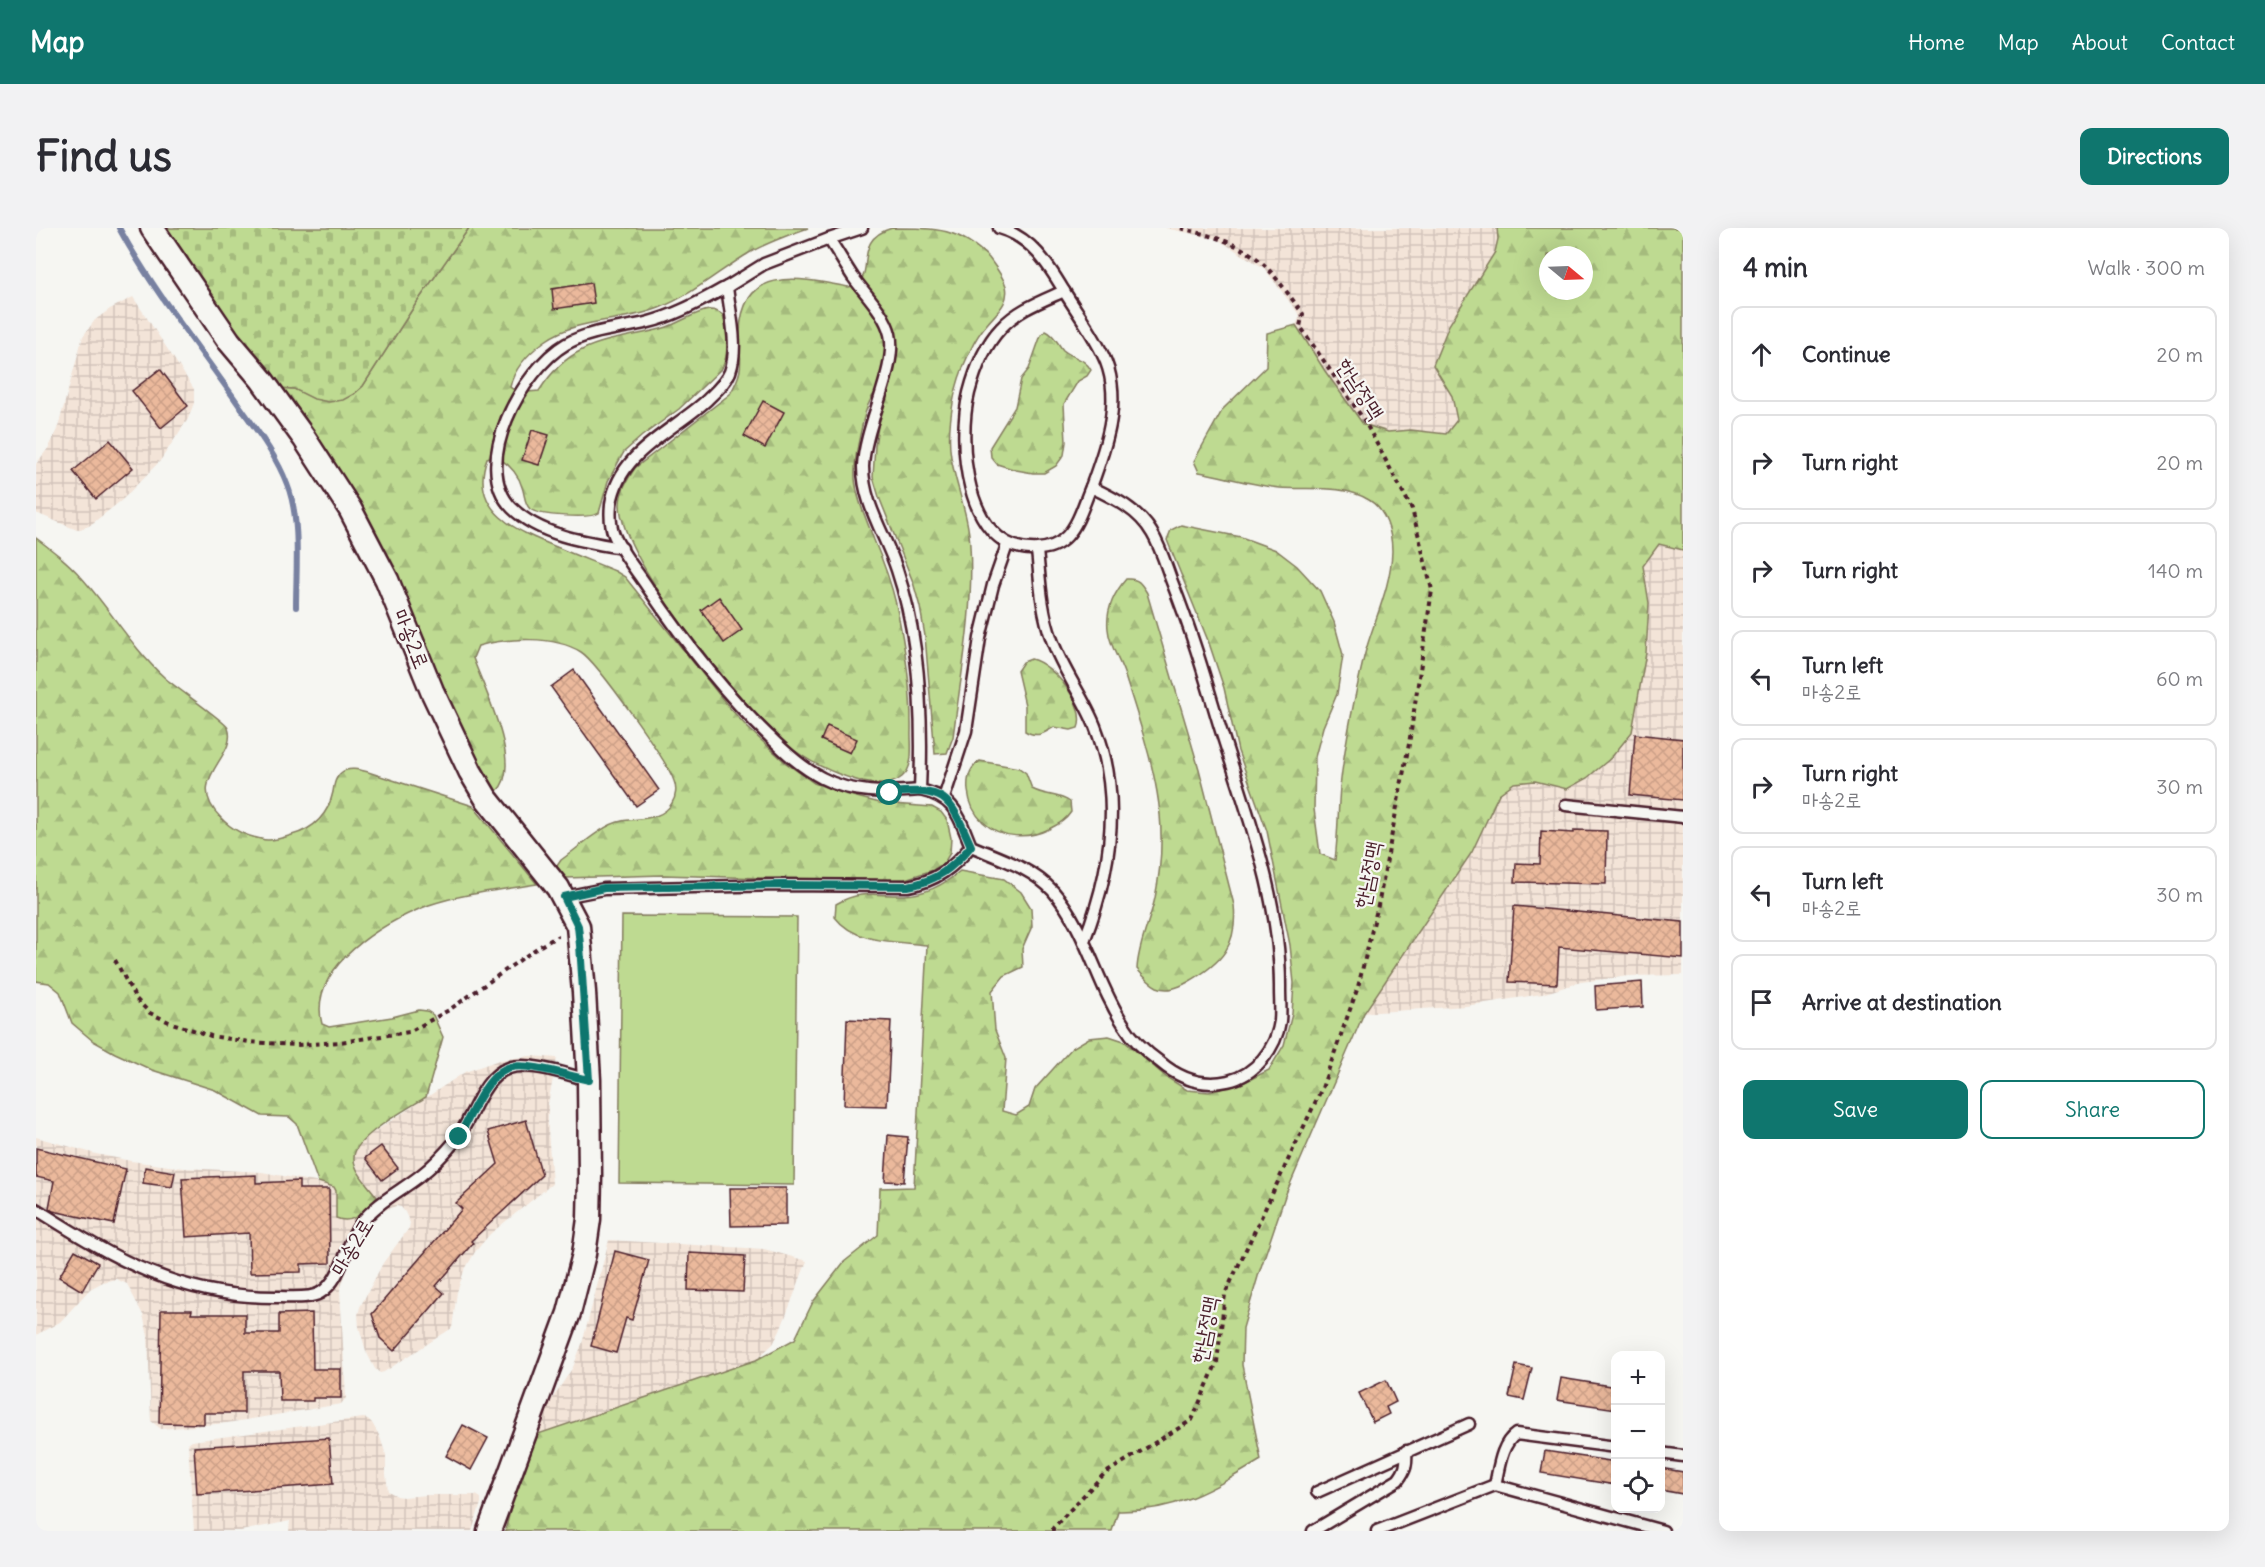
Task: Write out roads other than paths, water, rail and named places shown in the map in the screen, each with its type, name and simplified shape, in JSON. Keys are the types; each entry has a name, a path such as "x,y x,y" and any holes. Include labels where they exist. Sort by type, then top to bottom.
{"street":[{"name":"마송2로","path":"152,228 228,341 262,380 344,499 387,580 432,691 470,771 486,798 564,897 578,926 585,993 589,1080 590,1176 585,1254 561,1335 489,1531"}],"lane":[{"path":"622,548 593,543 546,529 527,520 505,499 499,486 496,470 498,449 513,406 526,382 541,364 564,345 582,337 669,316 727,287 764,264 862,228"},
{"path":"999,228 1011,231 1032,247 1046,262 1096,342 1106,362 1111,381 1112,403 1107,440 1076,523 1066,537 1054,547 1037,550 1023,549 1007,545 997,538 986,525 978,507 971,485 964,441 969,396 984,352 999,330 1012,318 1064,291"},
{"path":"829,239 852,276 876,308 890,334 891,349 871,422 863,468 872,509 897,569 912,629 921,756 920,790"},
{"path":"727,287 733,339 733,358 729,373 722,386 697,409 644,448 629,462 619,478 610,518 614,534 622,548 668,617 727,693 750,718 802,766 822,779 844,786 890,793 920,790 944,798 957,814 971,846 1018,866 1044,882 1069,912 1114,1009 1125,1027 1144,1049 1172,1072 1197,1082 1229,1081 1247,1073 1258,1064 1269,1050 1280,1021 1280,965 1275,916 1260,853 1195,642 1152,533 1130,508 1091,487"},
{"path":"944,798 966,731 980,638 993,585 1007,545"},
{"path":"1037,550 1041,596 1049,632 1063,666 1095,727 1107,762 1112,815 1105,879 1084,941"},
{"path":"1566,805 1683,817"},
{"path":"564,897 604,888 781,885 908,886 925,883 941,875 956,864 971,846"},
{"name":"마송2로","path":"36,1209 83,1239 143,1271 194,1288 258,1297 318,1294 330,1284 360,1224 390,1196 420,1176 441,1158 459,1137 478,1100 501,1071 510,1067 526,1066 589,1080"},
{"path":"1317,1491 1469,1424"},
{"path":"1495,1485 1505,1448 1509,1439 1516,1434 1611,1446"},
{"path":"1313,1531 1398,1480 1407,1465 1406,1451"},
{"path":"1665,1454 1683,1456"},
{"path":"1377,1531 1495,1485 1663,1531"}],"waterway":[{"path":"119,228 159,292 262,438 282,472 291,498 296,528 296,607"}]}
